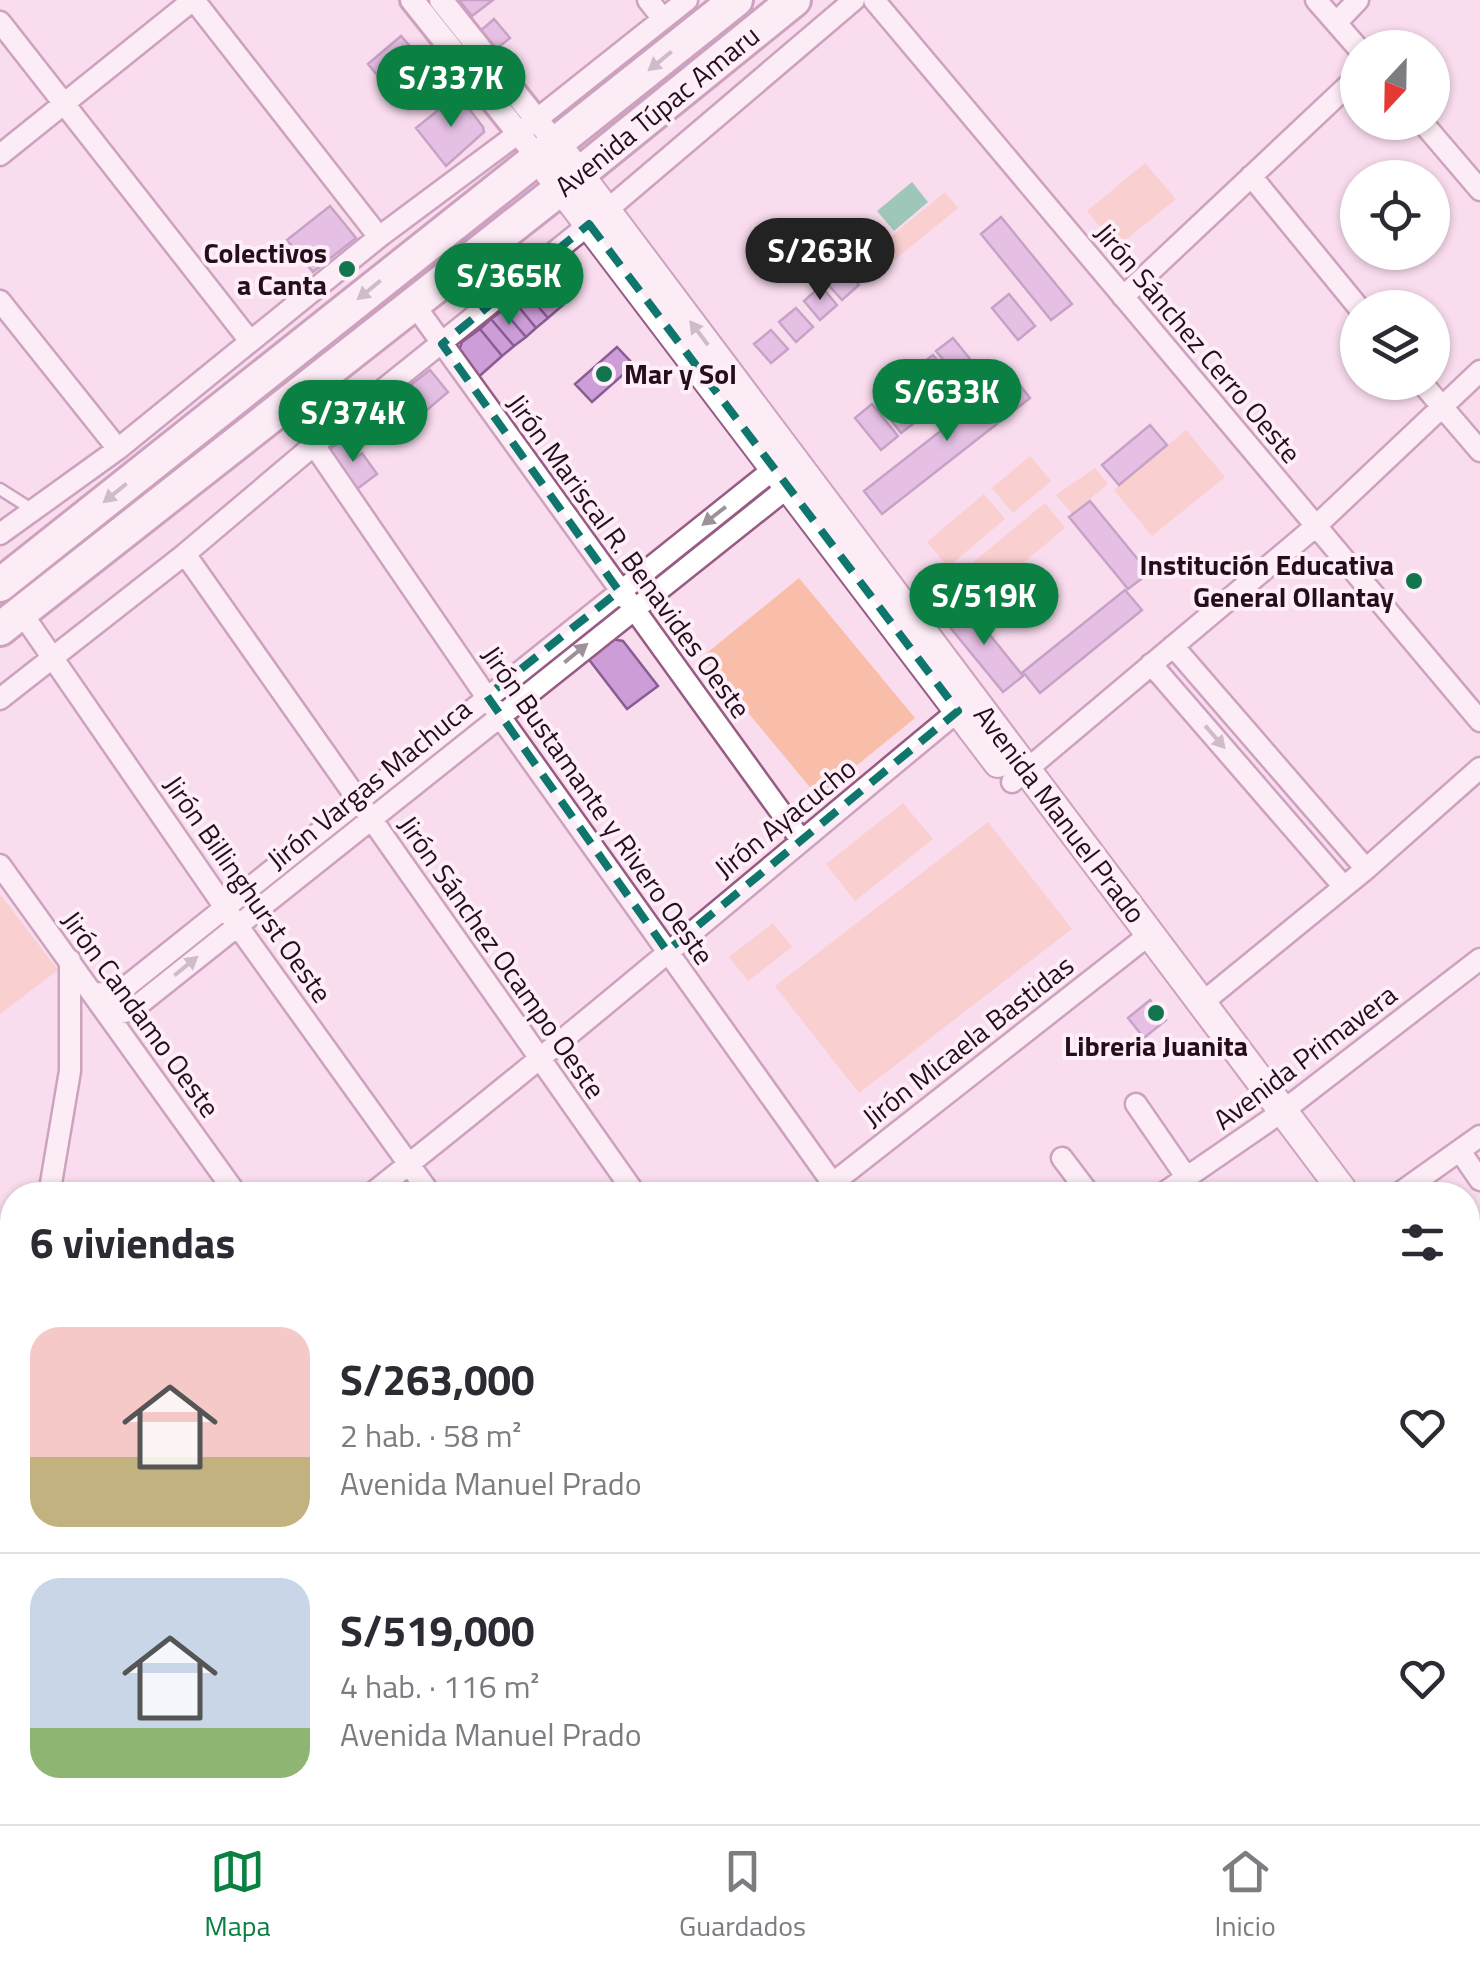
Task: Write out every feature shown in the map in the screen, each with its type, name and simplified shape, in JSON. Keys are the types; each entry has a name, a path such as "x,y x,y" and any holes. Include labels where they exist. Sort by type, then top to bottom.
{"highway":[{"name":"Avenida Túpac Amaru","path":"0,585 736,0"},
{"name":"Avenida Túpac Amaru","path":"11,621 794,0"}],"main road":[{"name":"Avenida Manuel Prado","path":"548,152 1276,1116 1334,1182"},
{"name":"Avenida Manuel Prado","path":"789,471 958,711 1019,776"},
{"name":"Avenida Manuel Prado","path":"1143,939 1202,1004 1316,1182"}],"street":[{"path":"0,155 194,0 379,236"},
{"path":"412,0 548,152"},
{"path":"442,0 527,126"},
{"path":"648,0 663,19"},
{"path":"0,534 118,449 379,236 687,0"},
{"path":"0,698 185,554 598,217 854,0"},
{"name":"Jirón Sánchez Cerro Oeste","path":"874,0 1480,721"},
{"path":"1316,0 1342,30"},
{"path":"1336,23 1358,0"},
{"path":"0,22 250,341"},
{"path":"1123,297 1340,93"},
{"path":"1437,140 1480,190"},
{"path":"1251,176 1345,290"},
{"path":"0,302 118,449"},
{"name":"Jirón Mariscal R. Benavides Oeste","path":"414,303 801,840"},
{"path":"1019,776 1316,526 1480,371"},
{"path":"1435,400 1480,451"},
{"name":"Jirón Bustamante y Rivero Oeste","path":"314,445 827,1182"},
{"name":"Jirón Vargas Machuca","path":"626,600 487,696 116,994 100,1001 116,1014 132,1010 499,714 626,600 789,471"},
{"name":"Jirón Sánchez Ocampo Oeste","path":"185,554 627,1182"},
{"name":"Jirón Billinghurst Oeste","path":"11,621 52,656 237,925 422,1182"},
{"path":"1173,646 1366,869"},
{"path":"1151,664 1344,887"},
{"name":"Jirón Ayacucho","path":"386,1182 541,1060 666,951 958,711"},
{"path":"1202,1004 1366,869 1480,768"},
{"name":"Jirón Candamo Oeste","path":"0,865 228,1182"},
{"name":"Jirón Micaela Bastidas","path":"844,1182 1143,939"},
{"name":"Avenida Primavera","path":"1182,1182 1276,1116 1480,959"},
{"path":"51,1182 70,1071 70,960"},
{"path":"1136,1104 1187,1178"},
{"path":"1416,1182 1480,1136"},
{"path":"1460,1151 1480,1180"},
{"path":"1062,1158 1080,1182"}],"lane":[{"path":"0,490 34,510"}],"highlighted area":[{"path":"589,224 958,711 667,951 487,696 619,591 442,344"}],"shaded area":[{"path":"1145,163 1176,199 1117,247 1087,211"},
{"path":"912,182 928,202 894,231 877,211"},
{"path":"945,192 958,208 892,262 878,247"},
{"path":"1186,430 1225,477 1152,536 1114,490"},
{"path":"1030,456 1051,481 1013,513 992,488"},
{"path":"1095,468 1108,484 1072,514 1056,495"},
{"path":"984,494 1005,519 948,567 927,542"},
{"path":"1045,503 1065,528 976,602 955,577"},
{"path":"799,578 915,718 818,797 702,657"},
{"path":"903,803 933,839 855,901 826,864"},
{"path":"988,822 1072,929 859,1093 775,986"},
{"path":"0,894 58,970 0,1014"},
{"path":"773,923 792,947 748,981 729,957"}],"building":[{"path":"459,0 493,0 472,16"},
{"path":"494,19 510,38 495,50 479,32"},
{"path":"401,36 417,54 383,82 368,64"},
{"path":"458,94 484,132 446,166 416,128"},
{"path":"330,206 356,238 313,272 287,240"},
{"path":"1001,217 1072,304 1051,320 981,234"},
{"path":"842,266 859,285 842,300 825,281"},
{"path":"541,279 563,305 548,318 525,291"},
{"path":"821,286 837,305 820,320 804,301"},
{"path":"525,291 548,318 536,328 514,301"},
{"path":"1009,294 1035,326 1018,340 992,308"},
{"path":"514,301 536,328 526,337 503,310"},
{"path":"796,308 813,327 796,342 779,322"},
{"path":"503,310 526,337 514,346 491,319"},
{"path":"491,319 514,346 502,356 480,329"},
{"path":"480,329 502,356 475,380 458,353 462,342"},
{"path":"771,330 788,349 771,363 754,344"},
{"path":"953,338 979,370 962,383 936,351"},
{"name":"Mar y Sol","path":"617,347 634,365 592,402 575,384"},
{"path":"933,355 959,387 942,400 916,368"},
{"path":"430,370 448,392 427,410 408,387"},
{"path":"913,371 938,403 921,416 896,385"},
{"path":"1012,375 1030,398 882,514 864,491"},
{"path":"408,387 423,405 414,413 399,395"},
{"path":"893,387 918,420 901,433 876,401"},
{"path":"872,404 898,436 881,450 855,418"},
{"path":"1150,425 1167,445 1119,485 1102,465"},
{"path":"341,441 355,459 362,453 377,474 357,489 329,450"},
{"path":"1090,501 1149,573 1128,589 1069,517"},
{"path":"1125,590 1142,610 1040,693 1023,672"},
{"path":"965,604 1023,676 1003,692 944,620"},
{"path":"611,639 623,641 658,686 627,709 587,657"},
{"path":"1150,1000 1166,1020 1144,1038 1128,1018"}],"place":[{"name":"Colectivos a Canta","path":"347,269"},
{"name":"Mar y Sol","path":"604,374"},
{"name":"Institución Educativa General Ollantay","path":"1414,581"},
{"name":"Libreria Juanita","path":"1156,1013"}]}
